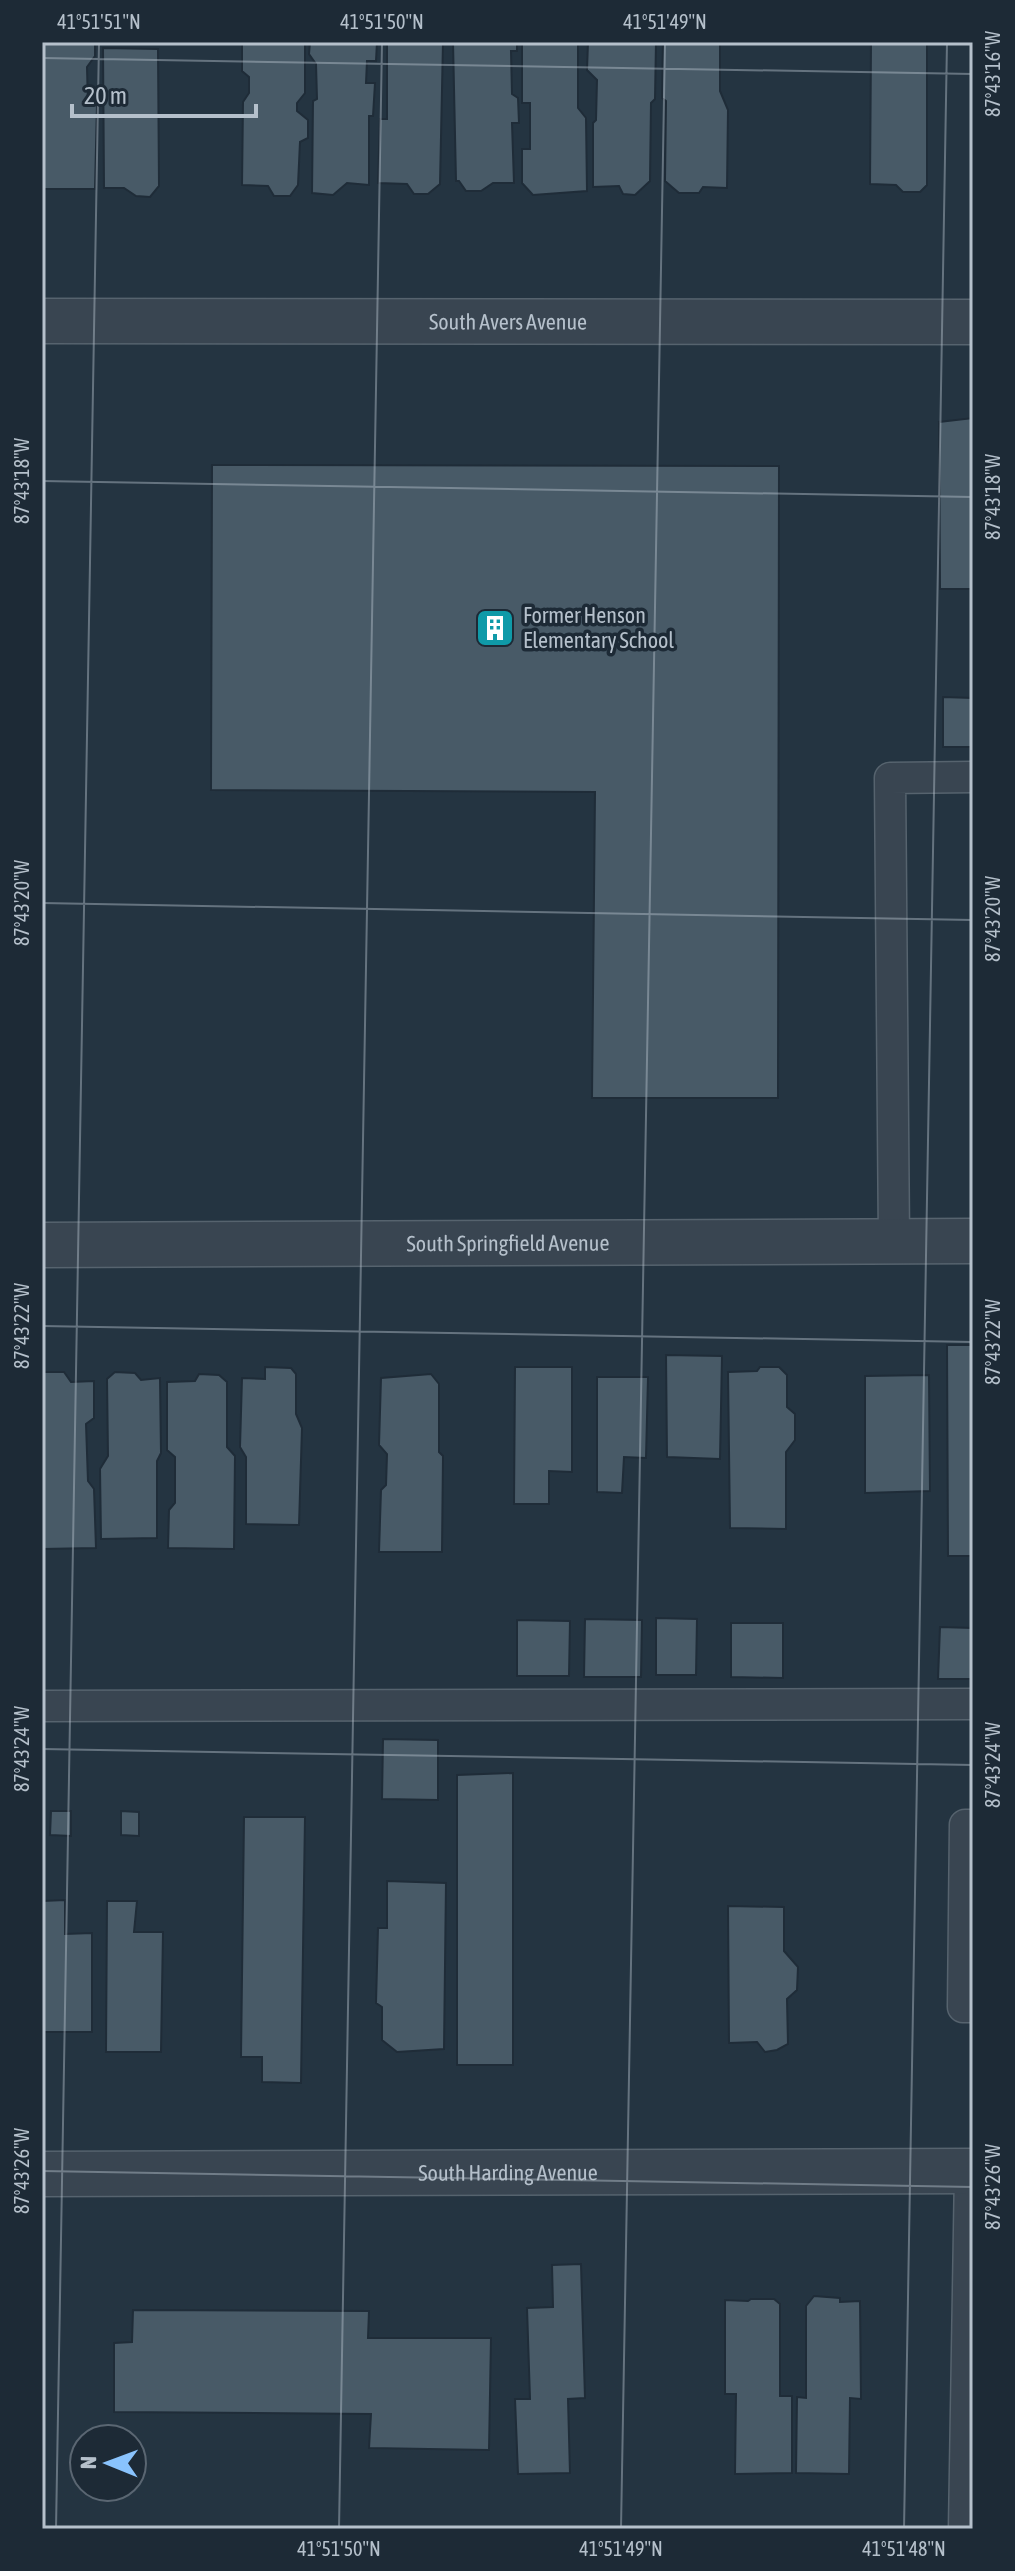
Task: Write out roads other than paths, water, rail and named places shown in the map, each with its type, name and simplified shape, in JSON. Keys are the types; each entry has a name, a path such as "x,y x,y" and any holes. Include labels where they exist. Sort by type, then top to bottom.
{"street":[{"name":"South Avers Avenue","path":"42,321 973,322"},
{"name":"South Springfield Avenue","path":"42,1245 973,1241"},
{"name":"South Harding Avenue","path":"42,2174 971,2171"}],"lane":[{"path":"894,1241 890,778 973,777"},
{"path":"42,1706 973,1704"},
{"path":"973,1825 965,1825 963,2007 973,2007"},
{"path":"964,2529 971,2171"}],"place":[{"name":"Former Henson Elementary School","path":"495,628"}]}
